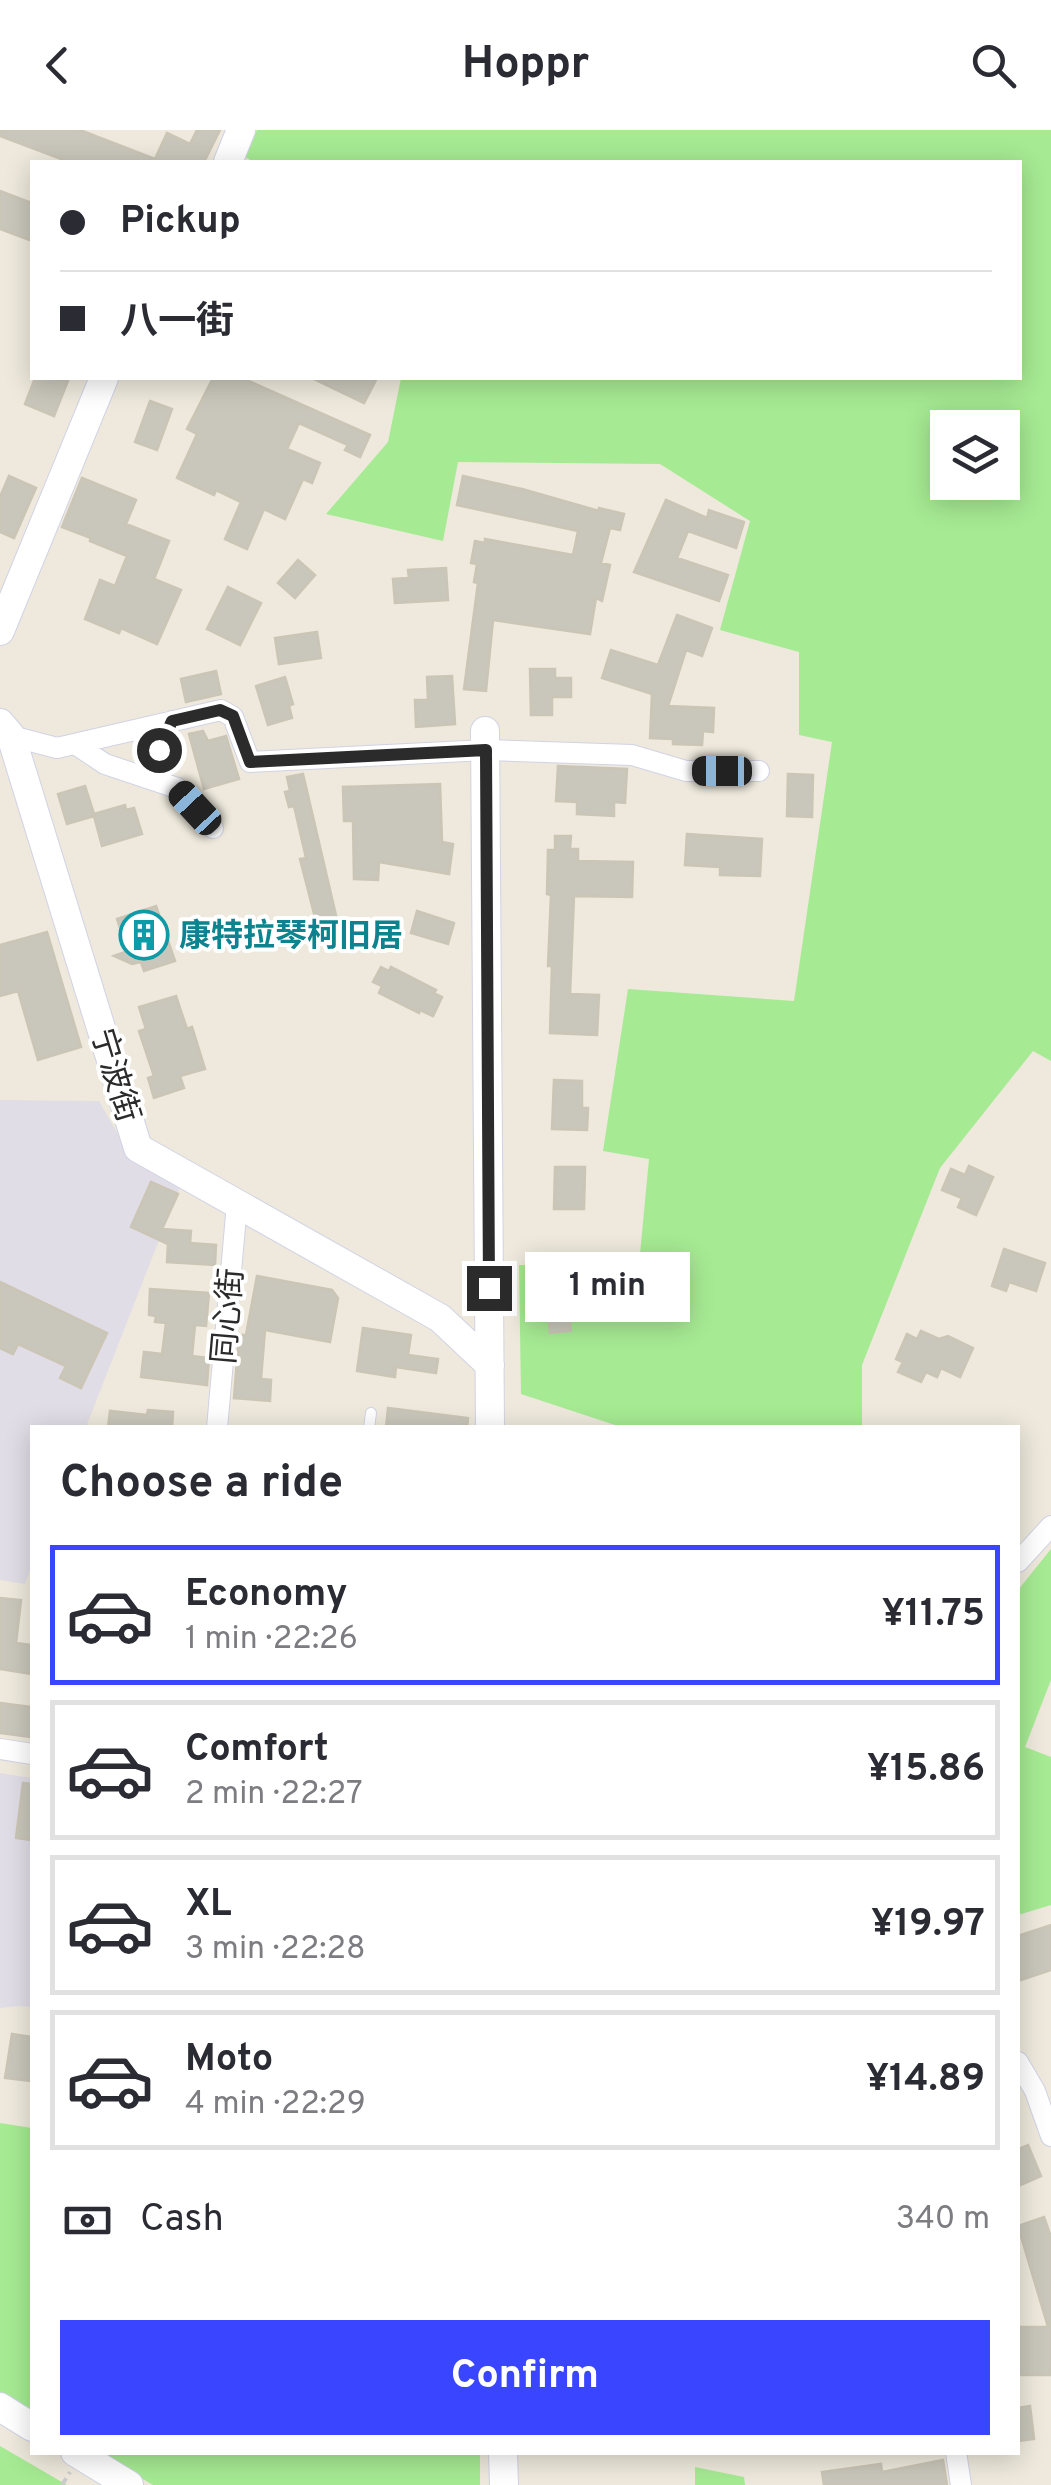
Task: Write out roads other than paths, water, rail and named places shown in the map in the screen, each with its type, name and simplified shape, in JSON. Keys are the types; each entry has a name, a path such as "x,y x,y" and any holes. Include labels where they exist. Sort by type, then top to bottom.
{"street":[{"path":"229,160 241,130"},
{"path":"0,630 6,596 103,380"},
{"path":"6,730 58,748 220,710 233,716 250,762 486,740 632,755 686,771 760,772"},
{"path":"146,778 172,721"},
{"name":"宁波街","path":"6,730 138,1148 440,1318 490,1365"},
{"path":"486,740 490,1425"},
{"path":"75,744 105,764 176,788 213,828"},
{"name":"同心街","path":"217,1425 237,1204"},
{"path":"1020,1560 1051,1526"},
{"path":"0,1750 30,1754"},
{"path":"1020,2065 1035,2091 1051,2136"},
{"path":"0,2408 30,2426"},
{"path":"80,2455 129,2485"},
{"path":"503,2455 504,2485"},
{"path":"956,2455 961,2485"}],"lane":[{"path":"370,1425 371,1413"}],"place":[{"name":"康特拉琴柯旧居","path":"144,935"}]}
